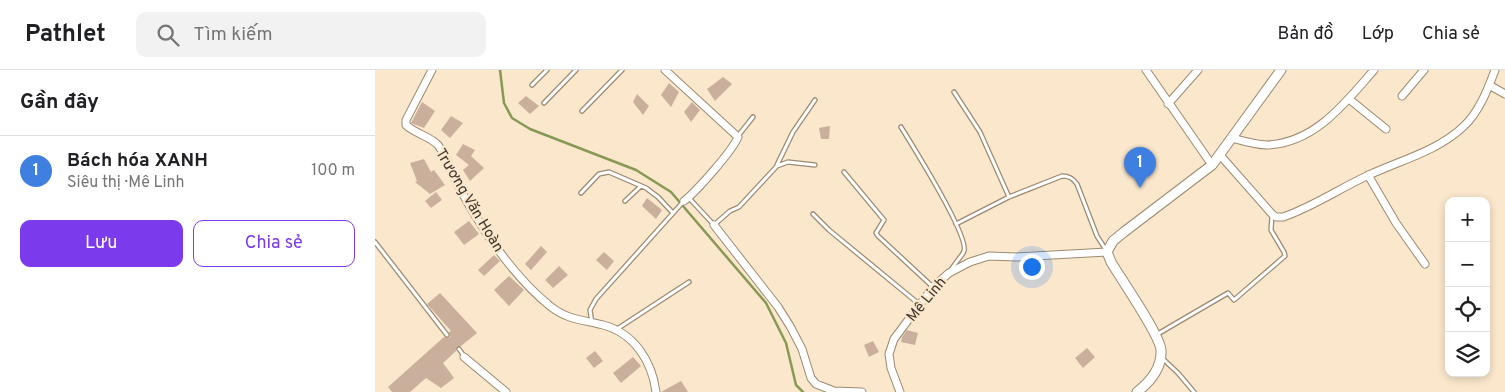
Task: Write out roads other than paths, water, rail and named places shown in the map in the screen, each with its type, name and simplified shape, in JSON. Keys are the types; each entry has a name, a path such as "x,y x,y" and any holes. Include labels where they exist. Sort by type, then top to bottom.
{"street":[{"name":"Trương Văn Hoàn","path":"432,70 406,120 406,125 438,145 466,199 492,239 537,295 560,314 617,330 633,341 641,351 653,374 656,392"},
{"path":"665,70 737,137 735,143 712,171 686,199"},
{"path":"1146,70 1212,165"},
{"path":"1168,104 1198,70"},
{"path":"1137,392 1154,375 1159,366 1161,348 1107,252 1113,241 1123,232 1212,165 1281,70"},
{"path":"1233,138 1266,145 1295,139 1320,126 1349,99 1375,70"},
{"path":"1402,96 1424,70"},
{"path":"1220,155 1272,214 1279,218 1449,138 1474,115 1495,70"},
{"path":"1489,85 1505,94"},
{"path":"1349,99 1386,129"},
{"path":"1368,175 1396,224 1425,264"},
{"path":"713,225 791,326 802,349 811,378 816,384 834,391 862,392"},
{"name":"Mê Linh","path":"900,392 891,368 889,354 894,339 933,287 949,272 969,262 989,256 1015,257 1107,252"},
{"path":"465,357 506,392"}],"lane":[{"path":"532,85 547,70"},
{"path":"544,102 576,70"},
{"path":"582,111 622,70"},
{"path":"954,92 980,132 1009,197"},
{"path":"592,322 590,310 596,300 686,199 713,225 730,211 739,207 777,166 793,132 815,100"},
{"path":"737,137 753,118"},
{"path":"901,127 956,224 964,244 964,250 949,272"},
{"path":"777,166 788,162 815,165"},
{"path":"581,193 599,174 604,172 622,177 641,186 658,197 673,213"},
{"path":"844,172 884,220 876,233 878,236 933,287"},
{"path":"956,224 1009,197 1062,176 1068,176 1074,179 1097,236 1107,252"},
{"path":"625,201 641,186"},
{"path":"813,214 829,230 919,305"},
{"path":"1155,335 1228,293 1234,300 1285,256 1271,230 1272,214"},
{"path":"375,242 447,334"},
{"path":"617,330 689,282"},
{"path":"459,349 465,357"},
{"path":"1161,356 1194,392"}],"waterway":[{"path":"500,70 504,103 512,118 530,129 636,170 671,192 766,303 786,343 796,385 803,392"}],"place":[{"name":"Bách hóa XANH","path":"1140,188"}]}
